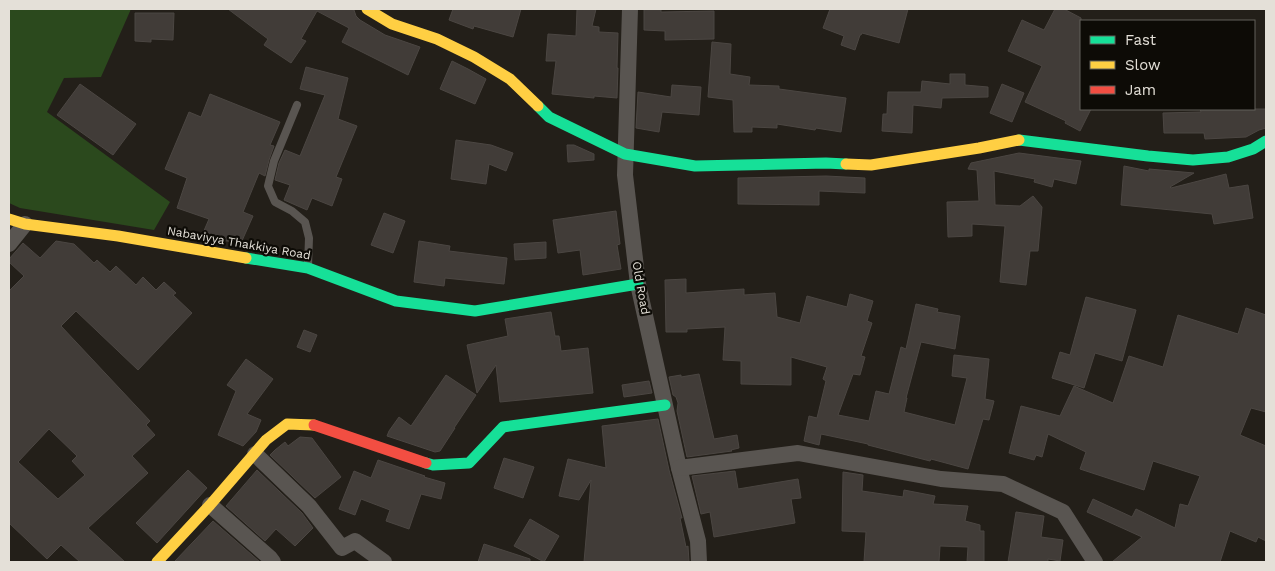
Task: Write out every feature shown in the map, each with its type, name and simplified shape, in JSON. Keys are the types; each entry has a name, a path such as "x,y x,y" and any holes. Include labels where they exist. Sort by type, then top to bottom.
{"street":[{"path":"367,9 392,24 437,39 474,57 510,79 548,117 625,154 695,166 826,163 870,165 1019,140 1193,160 1228,158 1253,149 1266,141"},
{"name":"Old Road","path":"630,9 625,175 638,284 698,541 700,562"},
{"name":"Nabaviyya Thakkiya Road","path":"9,219 25,224 118,236 308,268 396,301 475,311 638,284"},
{"path":"9,244 25,224"},
{"path":"157,562 210,505 266,440 287,424 311,424 433,465 469,463 503,426 665,406"},
{"path":"680,468 798,453 941,479 1003,484 1063,512 1094,562"},
{"path":"255,454 309,506 342,548 355,540 384,562"},
{"path":"210,505 273,562"}],"lane":[{"path":"297,104 274,160 268,186 276,202 292,211 305,222 309,238 308,268"}],"green space":[{"path":"9,9 131,9 101,77 64,78 47,112 170,202 154,230 20,208 9,203"}],"building":[{"path":"228,9 351,9 354,10 360,20 385,35 420,47 408,75 342,42 349,28 317,11 301,39 306,41 291,63 264,45 268,39"},
{"path":"453,9 521,9 513,37 474,26 473,29 449,20"},
{"path":"577,9 596,9 592,26 599,27 599,32 618,33 617,98 552,94 556,61 546,61 548,34 576,36"},
{"path":"644,9 661,9 661,12 714,11 714,39 665,40 665,31 644,30"},
{"path":"830,9 908,9 899,43 862,33 855,50 841,45 844,36 823,28"},
{"path":"1055,9 1064,9 1081,18 1080,110 1090,110 1080,131 1065,123 1066,121 1025,102 1042,66 1008,51 1022,20 1044,30"},
{"path":"135,13 174,13 173,40 151,39 151,42 135,41"},
{"path":"712,42 731,44 730,74 750,77 749,85 779,86 779,89 846,98 841,132 777,124 777,128 752,127 752,132 734,132 733,100 708,97"},
{"path":"452,61 486,79 475,104 440,89"},
{"path":"306,67 348,78 338,119 357,126 336,177 342,179 332,206 312,198 307,210 284,200 290,185 275,180 279,163 285,150 300,156 325,95 300,89"},
{"path":"950,74 965,74 965,85 988,87 988,97 942,98 941,108 913,105 912,133 882,131 883,114 887,114 888,92 921,92 922,81 950,84"},
{"path":"80,84 136,124 113,155 57,115"},
{"path":"1002,84 1024,93 1012,122 990,113"},
{"path":"672,85 701,87 699,115 662,112 659,132 636,128 638,92 671,97"},
{"path":"210,94 280,122 270,145 274,146 265,176 259,173 243,212 253,216 241,243 220,240 203,233 209,219 177,208 187,178 165,169 189,112 201,117"},
{"path":"1266,109 1266,128 1246,137 1205,139 1204,133 1164,133 1163,113 1201,112 1200,110"},
{"path":"456,140 491,145 513,153 506,171 489,164 486,184 451,179"},
{"path":"567,145 574,145 594,154 594,160 568,162"},
{"path":"1019,153 1081,161 1076,184 1054,179 1052,187 1034,182 1035,179 994,171 995,205 1020,206 1033,196 1042,207 1038,251 1030,251 1026,285 1000,282 1005,226 972,224 972,236 948,237 947,202 979,201 977,170 968,169 971,163"},
{"path":"1124,166 1149,171 1149,169 1194,173 1171,188 1226,174 1229,188 1248,185 1253,218 1214,224 1212,214 1121,205"},
{"path":"826,176 865,178 865,193 819,191 819,205 738,204 738,178"},
{"path":"616,211 620,244 617,245 621,269 583,275 580,250 558,253 553,220"},
{"path":"384,213 405,221 393,253 371,245"},
{"path":"56,241 74,244 94,263 97,260 110,272 116,266 136,285 143,277 156,290 164,282 176,293 173,295 192,313 138,370 76,311 61,326 150,421 146,425 155,435 132,456 148,473 88,528 125,562 80,562 61,545 47,559 9,523 9,291 24,276 9,262 9,259 23,243 40,258","holes":["49,429 77,456 72,461 85,475 58,499 18,462"]},
{"path":"419,241 450,246 449,251 507,258 504,284 445,278 444,286 414,282"},
{"path":"546,242 546,258 515,260 514,244"},
{"path":"686,279 686,293 744,289 744,295 775,293 777,317 800,323 807,296 847,307 850,294 873,301 867,321 872,323 861,356 865,357 860,375 853,374 838,415 869,421 876,391 889,394 901,347 906,349 916,304 938,309 937,312 960,316 955,349 921,342 904,412 955,425 967,378 952,376 954,355 989,359 985,399 994,401 989,420 983,419 968,469 821,434 819,445 804,441 809,416 817,418 826,381 823,379 827,367 791,357 791,385 741,384 741,361 723,360 725,327 687,329 687,332 666,332 665,280"},
{"path":"1086,297 1136,310 1122,361 1095,353 1084,388 1052,378 1060,352 1070,355"},
{"path":"1246,308 1266,315 1266,412 1251,408 1240,435 1266,446 1266,541 1258,537 1256,542 1230,531 1220,562 1112,562 1142,537 1087,512 1093,499 1132,517 1136,509 1175,528 1180,504 1188,506 1200,476 1153,461 1144,490 1080,469 1086,452 1048,434 1042,457 1036,455 1034,460 1009,453 1021,406 1060,416 1074,386 1113,403 1129,356 1163,367 1178,315 1238,334"},
{"path":"551,312 555,336 559,336 561,351 588,348 593,393 500,402 496,365 477,393 467,345 508,336 505,319"},
{"path":"304,330 317,335 310,352 297,347"},
{"path":"246,359 273,379 247,414 261,420 256,432 243,446 218,435 236,391 227,385"},
{"path":"699,374 714,439 737,435 739,448 732,451 687,457 677,411 678,403 673,395 669,377"},
{"path":"446,375 476,395 440,451 435,452 387,436 399,417 411,426"},
{"path":"649,381 652,393 624,397 622,385"},
{"path":"658,419 682,518 680,518 686,547 688,546 689,562 584,562 591,480 579,500 559,496 568,459 606,468 602,426"},
{"path":"300,437 312,438 341,477 315,498 270,455 285,442 288,446"},
{"path":"504,458 534,467 523,498 494,488"},
{"path":"378,460 445,483 441,499 421,494 409,529 386,521 390,510 361,499 355,515 339,509 354,471 371,478"},
{"path":"188,470 207,488 157,543 136,523"},
{"path":"257,470 302,513 313,528 295,546 276,529 265,541 226,506"},
{"path":"735,471 738,489 798,479 801,498 791,499 795,523 714,537 710,512 701,514 692,476"},
{"path":"843,472 863,475 862,491 903,497 904,490 935,496 933,504 968,506 965,521 980,525 980,531 984,531 984,562 967,562 968,547 940,546 939,562 864,562 866,532 842,531"},
{"path":"1016,512 1044,516 1041,537 1063,540 1060,561 1048,559 1048,562 1008,562"},
{"path":"530,519 559,536 544,562 514,546"},
{"path":"213,521 260,562 176,562"},
{"path":"484,544 530,559 530,562 478,562"}],"traffic: fast":[{"path":"538,106 549,117 625,154 695,166 846,164"},
{"path":"1019,140 1193,160 1228,157 1253,149 1266,141"},
{"path":"246,258 308,268 396,301 475,311 638,284"},
{"path":"426,463 433,465 469,463 503,427 665,405"}],"traffic: slow":[{"path":"367,9 392,24 437,39 474,57 510,79 538,106"},
{"path":"846,164 871,165 1019,140"},
{"path":"9,219 25,224 118,236 246,258"},
{"path":"157,562 210,505 266,440 287,424 314,425"}],"traffic: jam":[{"path":"314,425 426,463"}]}
